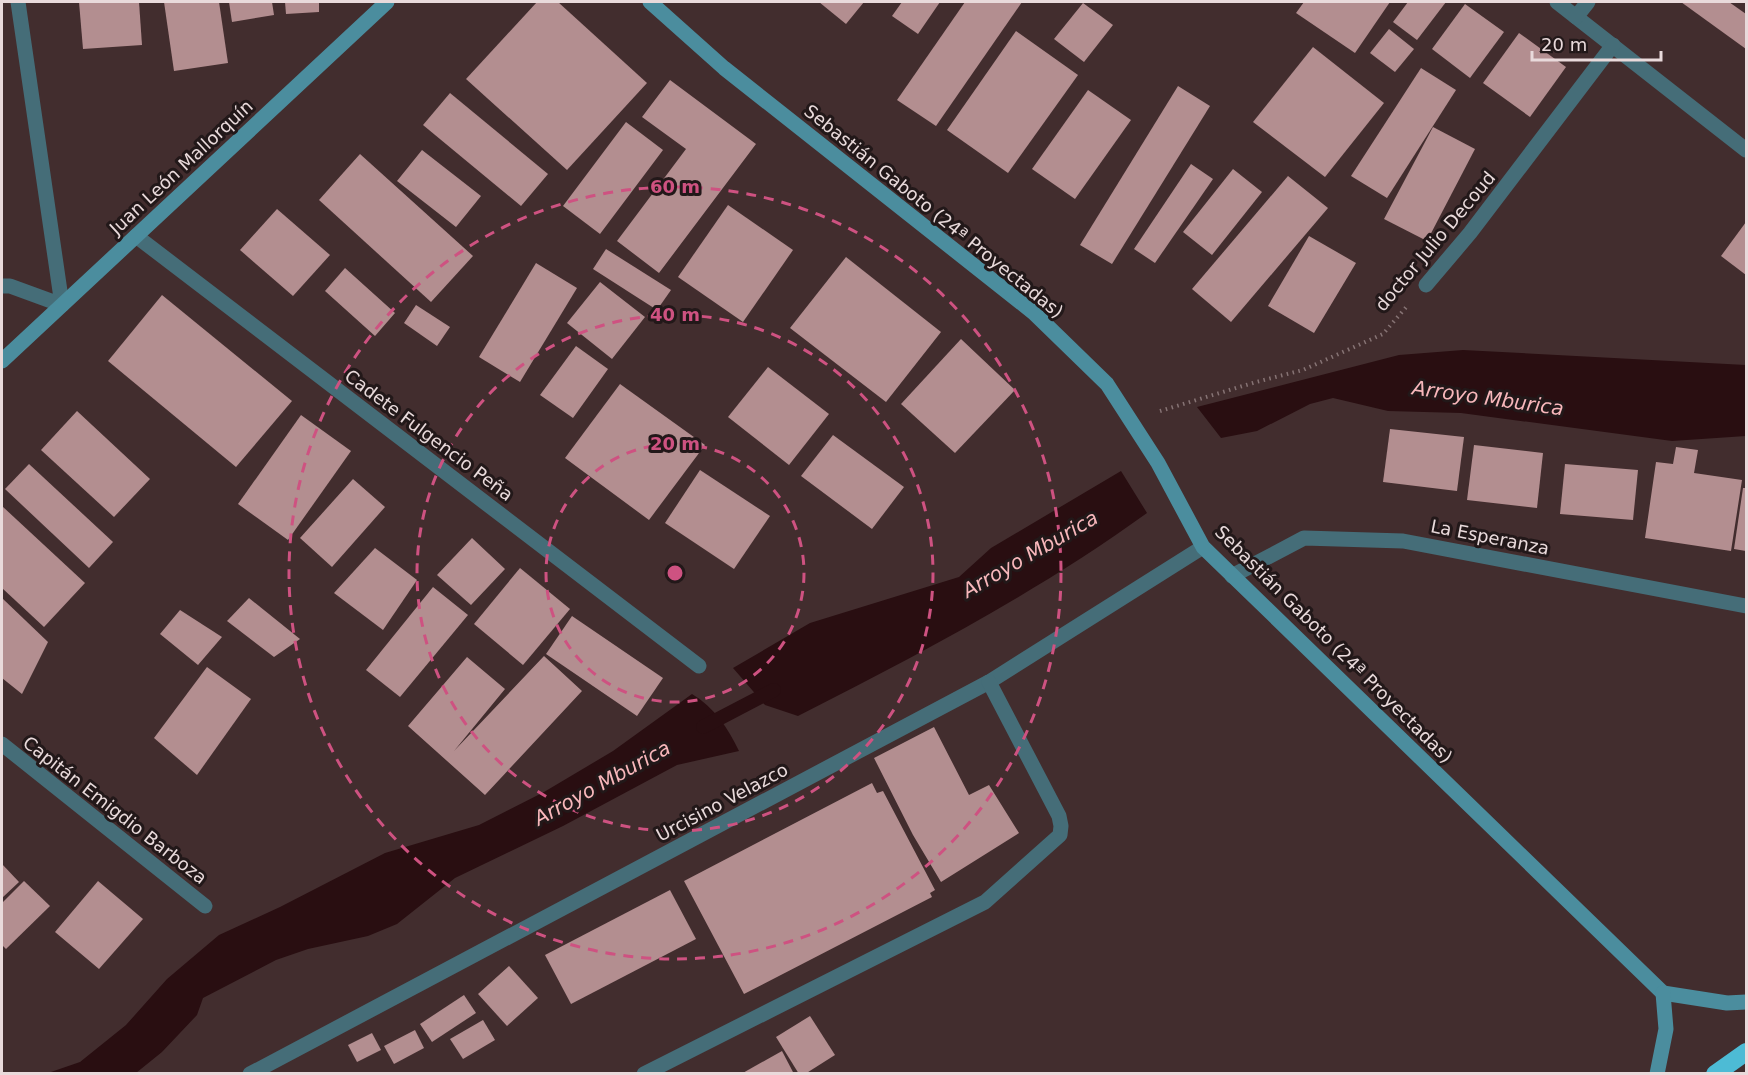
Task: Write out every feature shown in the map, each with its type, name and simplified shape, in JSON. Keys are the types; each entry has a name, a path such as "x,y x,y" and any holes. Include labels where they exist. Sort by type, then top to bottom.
{"highway":[{"path":"1714,1074 1746,1052"}],"street":[{"path":"2,286 10,286 62,305 18,2"},
{"name":"Juan León Mallorquín","path":"2,361 387,2"},
{"name":"Sebastián Gaboto (24ª Proyectadas)","path":"650,2 724,68 1034,313 1107,384 1158,463 1203,547 1663,993"},
{"path":"1557,2 1746,150"},
{"path":"1576,17 1588,2"},
{"name":"doctor Julio Decoud","path":"1426,285 1470,233 1613,45"},
{"name":"Cadete Fulgencio Peña","path":"136,236 699,666"},
{"name":"La Esperanza","path":"1232,576 1304,538 1403,540 1746,606"},
{"name":"Urcisino Velazco","path":"250,1074 989,682 1203,547"},
{"path":"644,1074 985,902 1059,836 1061,826 1059,816 989,682"},
{"name":"Capitán Emigdio Barboza","path":"2,744 205,906"},
{"path":"1657,1074 1666,1029 1663,993 1727,1003 1746,1002"}],"path":[{"name":"doctor Julio Decoud","path":"1130,420 1303,370 1383,334 1426,285"}],"water":[{"path":"1463,350 1746,365 1746,436 1672,441 1461,413 1388,411 1333,398 1310,404 1257,431 1221,438 1197,407 1399,355"},
{"path":"1121,471 1147,513 1106,542 1020,596 888,670 798,716 765,705 733,668 810,623 959,577 991,548"},
{"path":"692,694 720,719 739,751 677,765 563,826 455,878 397,924 368,936 308,949 276,960 203,998 197,1015 162,1052 136,1073 48,1073 80,1062 126,1025 167,979 219,935 280,907 385,853 479,825 544,792 613,751"}],"building":[{"path":"79,2 139,2 142,45 83,49"},
{"path":"164,2 219,2 228,63 174,71"},
{"path":"229,2 272,2 274,15 232,22"},
{"path":"285,2 319,2 319,12 286,14"},
{"path":"537,2 558,2 647,83 567,170 466,79"},
{"path":"819,2 864,2 846,24"},
{"path":"902,2 940,2 918,34 892,16"},
{"path":"965,2 1022,2 936,126 897,100"},
{"path":"1304,2 1390,2 1355,53 1296,13"},
{"path":"1408,2 1446,2 1417,40 1393,22"},
{"path":"1681,2 1729,2 1746,14 1746,49"},
{"path":"1083,3 1113,25 1084,62 1054,39"},
{"path":"1465,4 1504,32 1470,78 1432,49"},
{"path":"1389,29 1414,49 1395,72 1370,53"},
{"path":"1016,31 1078,75 1008,173 947,130"},
{"path":"1519,33 1566,67 1530,117 1483,83"},
{"path":"1313,47 1384,103 1325,177 1253,122"},
{"path":"1421,68 1456,90 1387,198 1351,176"},
{"path":"670,80 756,144 659,273 617,241 686,149 642,117"},
{"path":"1178,86 1210,106 1112,264 1080,245"},
{"path":"1088,90 1131,120 1075,199 1032,169"},
{"path":"450,93 548,174 521,206 423,125"},
{"path":"626,122 663,150 600,234 563,206"},
{"path":"1433,127 1475,149 1427,241 1384,219"},
{"path":"422,150 481,196 456,227 397,181"},
{"path":"360,154 473,256 431,302 319,200"},
{"path":"1191,164 1213,179 1155,263 1134,249"},
{"path":"1233,169 1262,192 1212,255 1183,232"},
{"path":"1288,176 1328,208 1231,322 1192,289"},
{"path":"728,205 793,250 743,322 678,277"},
{"path":"277,209 330,255 293,296 240,250"},
{"path":"1746,222 1746,275 1721,256"},
{"path":"1309,236 1356,263 1314,333 1268,306"},
{"path":"606,249 671,290 657,310 593,269"},
{"path":"846,257 941,332 886,402 790,328"},
{"path":"536,263 577,288 520,382 479,357"},
{"path":"345,268 395,313 375,336 325,291"},
{"path":"600,282 645,317 612,359 567,323"},
{"path":"162,295 292,401 236,467 108,361"},
{"path":"416,305 450,327 437,346 404,323"},
{"path":"961,339 1015,390 955,453 901,404"},
{"path":"576,346 608,369 573,418 540,395"},
{"path":"768,367 829,414 789,465 728,417"},
{"path":"620,384 705,445 649,520 565,458"},
{"path":"77,411 150,479 114,517 41,450"},
{"path":"301,415 351,451 288,540 238,504"},
{"path":"1390,429 1464,437 1457,491 1383,482"},
{"path":"833,435 904,487 872,529 801,476"},
{"path":"1474,445 1543,453 1537,508 1467,500"},
{"path":"1676,447 1698,450 1694,473 1742,480 1731,551 1645,538 1656,462 1673,464"},
{"path":"29,464 113,542 89,568 5,489"},
{"path":"1565,464 1638,470 1633,520 1560,514"},
{"path":"700,470 770,516 734,569 665,523"},
{"path":"353,479 385,507 332,567 300,538"},
{"path":"1743,488 1746,488 1746,551 1734,549"},
{"path":"2,506 85,583 44,627 2,588"},
{"path":"472,538 505,569 471,605 437,575"},
{"path":"375,548 417,580 383,630 334,593"},
{"path":"520,568 570,609 523,665 474,624"},
{"path":"433,587 468,615 400,697 366,670"},
{"path":"2,598 48,642 22,694 2,678"},
{"path":"249,598 300,639 274,657 227,621"},
{"path":"180,610 222,637 198,665 160,634"},
{"path":"572,616 663,678 637,716 546,654"},
{"path":"544,656 582,691 485,795 408,726 467,657 505,689 454,751"},
{"path":"207,667 251,699 197,775 154,738"},
{"path":"934,727 969,795 989,785 1019,833 941,882 913,835 874,758"},
{"path":"872,783 877,793 883,791 935,890 930,893 932,897 744,994 684,881"},
{"path":"2,864 19,882 2,898"},
{"path":"24,881 50,906 6,949 2,945 2,903"},
{"path":"98,881 143,919 99,969 55,932"},
{"path":"670,890 696,939 571,1004 545,955"},
{"path":"509,966 538,998 507,1026 478,994"},
{"path":"464,995 476,1013 432,1042 420,1024"},
{"path":"810,1016 835,1055 805,1074 799,1074 776,1037"},
{"path":"483,1020 495,1040 463,1059 450,1039"},
{"path":"415,1030 424,1048 394,1064 384,1046"},
{"path":"372,1033 381,1050 357,1062 348,1045"},
{"path":"782,1051 794,1074 741,1074"}],"waterway":[{"name":"Arroyo Mburica","path":"703,727 774,690"}]}
